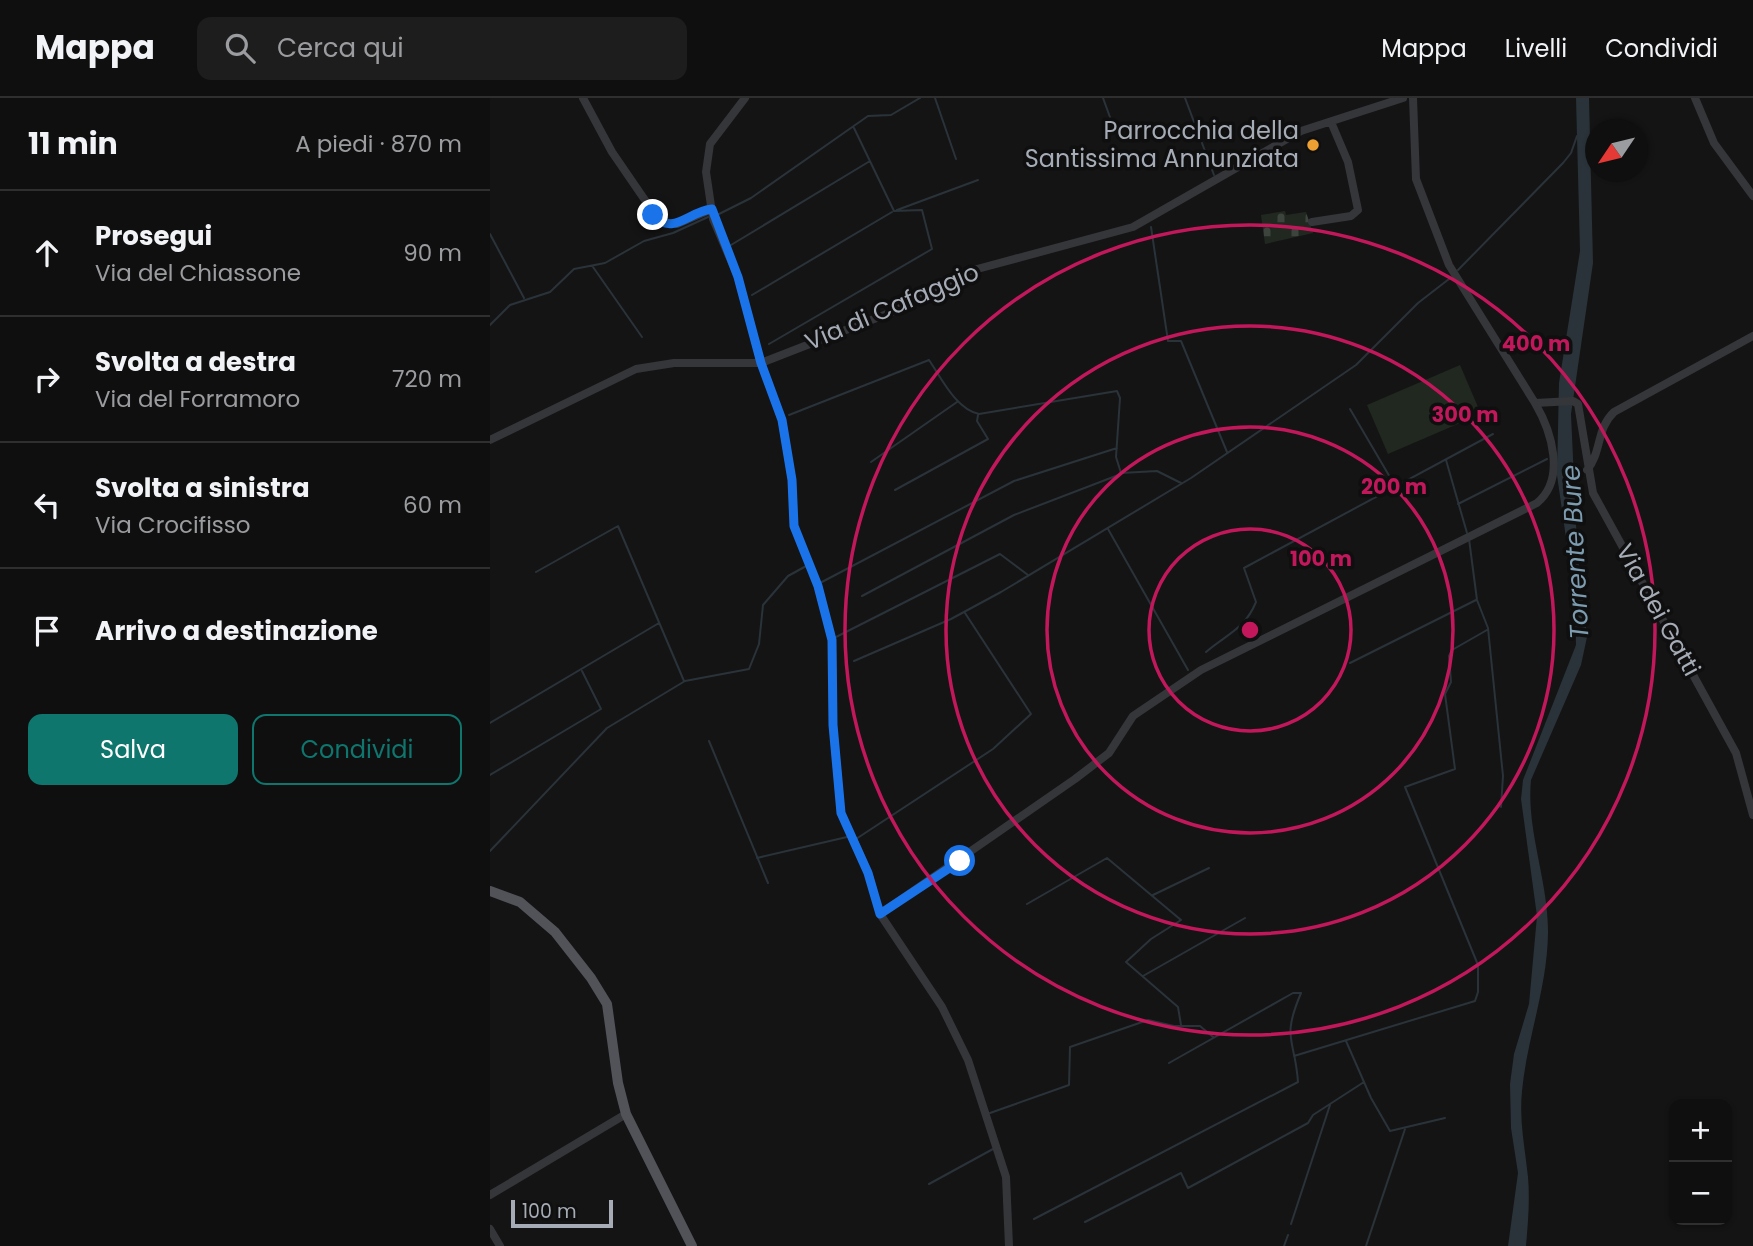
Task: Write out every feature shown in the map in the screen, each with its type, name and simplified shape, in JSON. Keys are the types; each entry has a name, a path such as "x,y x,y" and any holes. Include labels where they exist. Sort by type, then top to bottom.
{"main road":[{"path":"490,891 520,902 535,912 555,932 591,978 607,1004 618,1083 626,1114 692,1246"}],"street":[{"path":"583,98 612,152 660,222 677,224 712,209"},
{"path":"745,98 708,148 706,172 712,209 738,277 761,363 782,420 792,480 794,526 818,586 832,640 833,725 841,813 868,873 880,914 942,1007 968,1060 1006,1177 1009,1246"},
{"name":"Via di Cafaggio","path":"490,440 636,369 674,363 761,363 892,312 966,272 1137,226 1298,133 1403,98"},
{"path":"880,914 960,861 1109,753 1133,716 1191,676 1536,503 1549,494 1553,477 1549,430 1449,265 1416,179 1413,98"},
{"path":"1695,98 1714,143 1753,196"},
{"path":"1312,222 1349,216 1358,211 1348,162 1331,122"},
{"path":"1587,470 1595,457 1601,428 1614,412 1753,336"},
{"name":"Via dei Gatti","path":"1535,404 1573,401 1579,406 1587,470 1599,506 1736,753 1753,816"},
{"path":"490,1195 626,1114"},
{"path":"490,1229 500,1246"}],"green space":[{"path":"1285,211 1286,215 1306,212 1313,233 1265,244 1261,215"},
{"path":"1460,365 1481,414 1388,454 1367,405"}],"water":[{"name":"Torrente Bure","path":"1576,98 1589,98 1590,119 1585,119 1585,182 1591,182 1593,263 1571,414 1577,546 1587,637 1581,665 1531,780 1534,837 1545,895 1548,934 1544,974 1521,1102 1529,1194 1526,1246 1508,1246 1518,1173 1511,1128 1510,1084 1514,1054 1529,1004 1537,916 1521,799 1523,780 1576,645 1575,601 1557,475 1559,383 1580,251"}],"waterway":[{"path":"719,214 751,198 868,116 891,115 920,98"},
{"path":"935,98 956,159"},
{"path":"1103,98 1111,120"},
{"path":"1185,98 1214,175"},
{"path":"854,128 894,211"},
{"path":"1458,270 1563,163 1571,153 1577,136"},
{"path":"731,245 870,161"},
{"path":"897,210 978,180"},
{"path":"769,344 932,249 922,210 894,211"},
{"path":"752,295 892,212"},
{"path":"490,325 510,305 550,292 574,269 605,263 644,241 673,233 708,217"},
{"path":"1151,227 1168,341 1181,341 1227,452"},
{"path":"490,234 524,298"},
{"path":"593,267 642,337"},
{"path":"854,661 951,619 1001,592 1191,478 1356,365 1418,303 1449,279"},
{"path":"789,415 929,360 956,400 979,414 1117,391 1120,398 1116,457 1121,473"},
{"path":"871,462 957,402"},
{"path":"1350,409 1394,484"},
{"path":"895,490 988,439 977,421 978,415"},
{"path":"1206,652 1241,625 1252,611 1256,602 1244,568 1493,434"},
{"path":"820,583 1014,481 1117,448"},
{"name":"Torrente Bure","path":"1458,504 1547,459"},
{"path":"1446,460 1467,533"},
{"path":"1121,473 1157,471 1181,483"},
{"path":"862,596 1014,515 1121,474"},
{"path":"536,572 618,526 684,681"},
{"path":"1108,529 1188,670"},
{"path":"1469,539 1477,600 1488,628 1503,776 1501,807"},
{"path":"836,637 1000,554 1028,575"},
{"path":"490,851 607,728 685,681 749,669 759,644 763,605 788,576 808,565"},
{"path":"1350,663 1476,600"},
{"path":"856,839 993,749 1031,714 965,613"},
{"path":"490,723 659,623"},
{"path":"1294,1056 1475,1001 1478,992 1478,965 1405,787 1455,769 1445,694 1451,682 1449,656 1452,650 1487,630"},
{"path":"490,775 601,709 582,671"},
{"path":"709,741 768,883"},
{"path":"757,858 847,837"},
{"path":"1027,904 1107,858 1181,920 1151,939 1126,962 1178,1007 1181,1025"},
{"path":"1153,895 1209,868"},
{"path":"1143,976 1245,918"},
{"path":"1034,1219 1298,1082 1290,1030 1301,993 1293,993 1169,1063"},
{"path":"990,1113 1069,1085 1070,1047 1148,1020 1174,1026 1200,1026 1213,1037"},
{"path":"1346,1041 1371,1098 1390,1131 1445,1118"},
{"path":"1085,1222 1181,1173 1188,1188 1308,1123 1313,1115 1364,1082"},
{"path":"1291,1224 1330,1105"},
{"path":"1366,1246 1405,1129"},
{"path":"929,1184 993,1149"},
{"path":"1284,1246 1288,1235"}],"place":[{"name":"Parrocchia della Santissima Annunziata","path":"1313,145"}],"route":[{"path":"653,215 660,222 672,225 712,209 715,225 738,277 761,363 782,420 792,480 794,526 818,586 832,640 833,725 841,813 868,873 880,914 960,861"}]}
